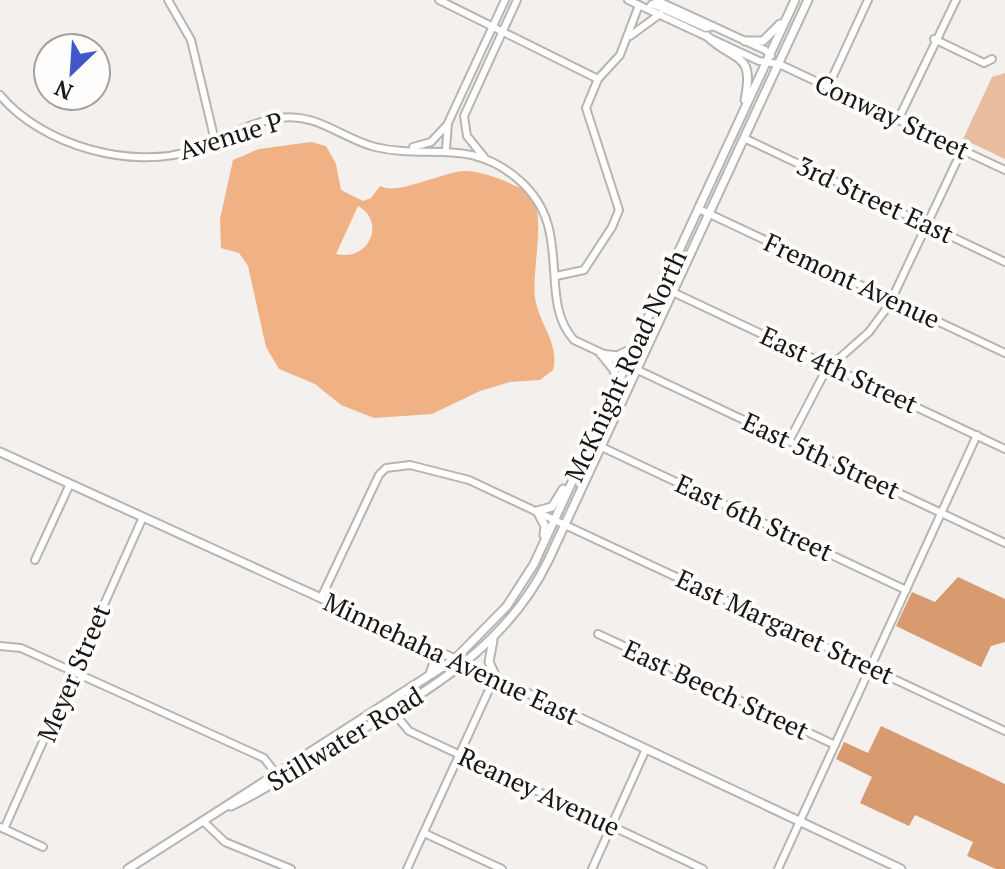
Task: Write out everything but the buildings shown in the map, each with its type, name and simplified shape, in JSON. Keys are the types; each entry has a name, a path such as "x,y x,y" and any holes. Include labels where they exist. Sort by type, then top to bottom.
{"main road":[{"name":"McKnight Road North","path":"465,664 494,639 534,587 808,0"},
{"name":"McKnight Road North","path":"455,659 507,606 543,545 795,1"},
{"path":"745,41 763,41 769,37 795,1"},
{"path":"707,36 741,58 747,67 743,113"},
{"path":"601,354 622,355 638,341"},
{"path":"601,354 614,370 617,386"},
{"name":"Minnehaha Avenue East","path":"0,452 455,659 901,869"},
{"path":"543,545 545,526 537,511 552,507 574,477"},
{"path":"494,639 489,662 497,679"},
{"path":"420,643 435,659 429,675"},
{"name":"Stillwater Road","path":"128,869 455,659"},
{"name":"Stillwater Road","path":"277,776 392,711 465,664"}],"street":[{"path":"168,0 191,40 215,141"},
{"path":"439,0 598,79"},
{"path":"399,149 431,142 448,123 505,0"},
{"path":"486,160 467,136 464,116 517,0"},
{"path":"628,0 707,36 768,58"},
{"path":"656,0 745,41 768,58"},
{"path":"828,87 868,0"},
{"path":"898,120 934,39 956,0"},
{"path":"648,9 652,4 706,28 713,26"},
{"path":"556,276 584,270 612,227 619,210 586,108 598,79 614,63 630,36 639,5"},
{"path":"630,36 660,14"},
{"path":"934,39 984,63 992,59"},
{"name":"Conway Street","path":"768,58 1005,170"},
{"name":"Avenue P","path":"0,95 32,123 104,153 155,157 193,150 265,121 303,117 361,142 399,149 446,149 486,160 521,181 540,205 549,225 559,315 566,332 581,345 626,365"},
{"path":"446,149 448,123"},
{"name":"3rd Street East","path":"744,138 1005,262"},
{"path":"789,441 830,365 869,332 892,300 962,150"},
{"name":"Fremont Avenue","path":"699,209 1005,353"},
{"name":"East 4th Street","path":"662,287 1005,449"},
{"name":"East 5th Street","path":"626,365 1005,543"},
{"path":"778,869 977,435"},
{"name":"East 6th Street","path":"591,442 906,590"},
{"path":"321,598 375,482 386,468 410,465 449,472 537,511"},
{"path":"35,560 70,484"},
{"name":"East Margaret Street","path":"537,511 1005,731"},
{"name":"Meyer Street","path":"2,828 143,517"},
{"path":"311,594 326,586"},
{"name":"East Beech Street","path":"598,634 835,745"},
{"path":"0,646 21,648 264,758 277,776"},
{"path":"407,869 488,692"},
{"name":"Reaney Avenue","path":"386,703 404,729 703,869"},
{"path":"592,869 646,749"},
{"path":"204,822 225,842 291,869"},
{"path":"2,828 43,847"},
{"path":"424,833 502,869"}],"shaded area":[{"path":"1005,73 1005,159 963,139 992,77"},
{"path":"311,142 326,146 336,164 341,190 363,201 371,198 380,186 397,188 464,171 489,175 529,192 535,201 538,227 535,298 554,351 553,370 540,380 510,382 480,391 432,414 374,418 341,405 315,384 279,369 266,347 248,266 239,253 221,248 220,219 233,160 259,149","holes":["358,206 366,213 372,230 365,246 348,255 336,254"]},
{"path":"958,577 1005,599 1005,642 991,646 981,667 896,626 912,592 935,602"},
{"path":"881,726 1005,784 1005,869 996,869 967,856 973,842 915,815 909,826 860,803 872,777 836,759 844,742 868,753"}]}
